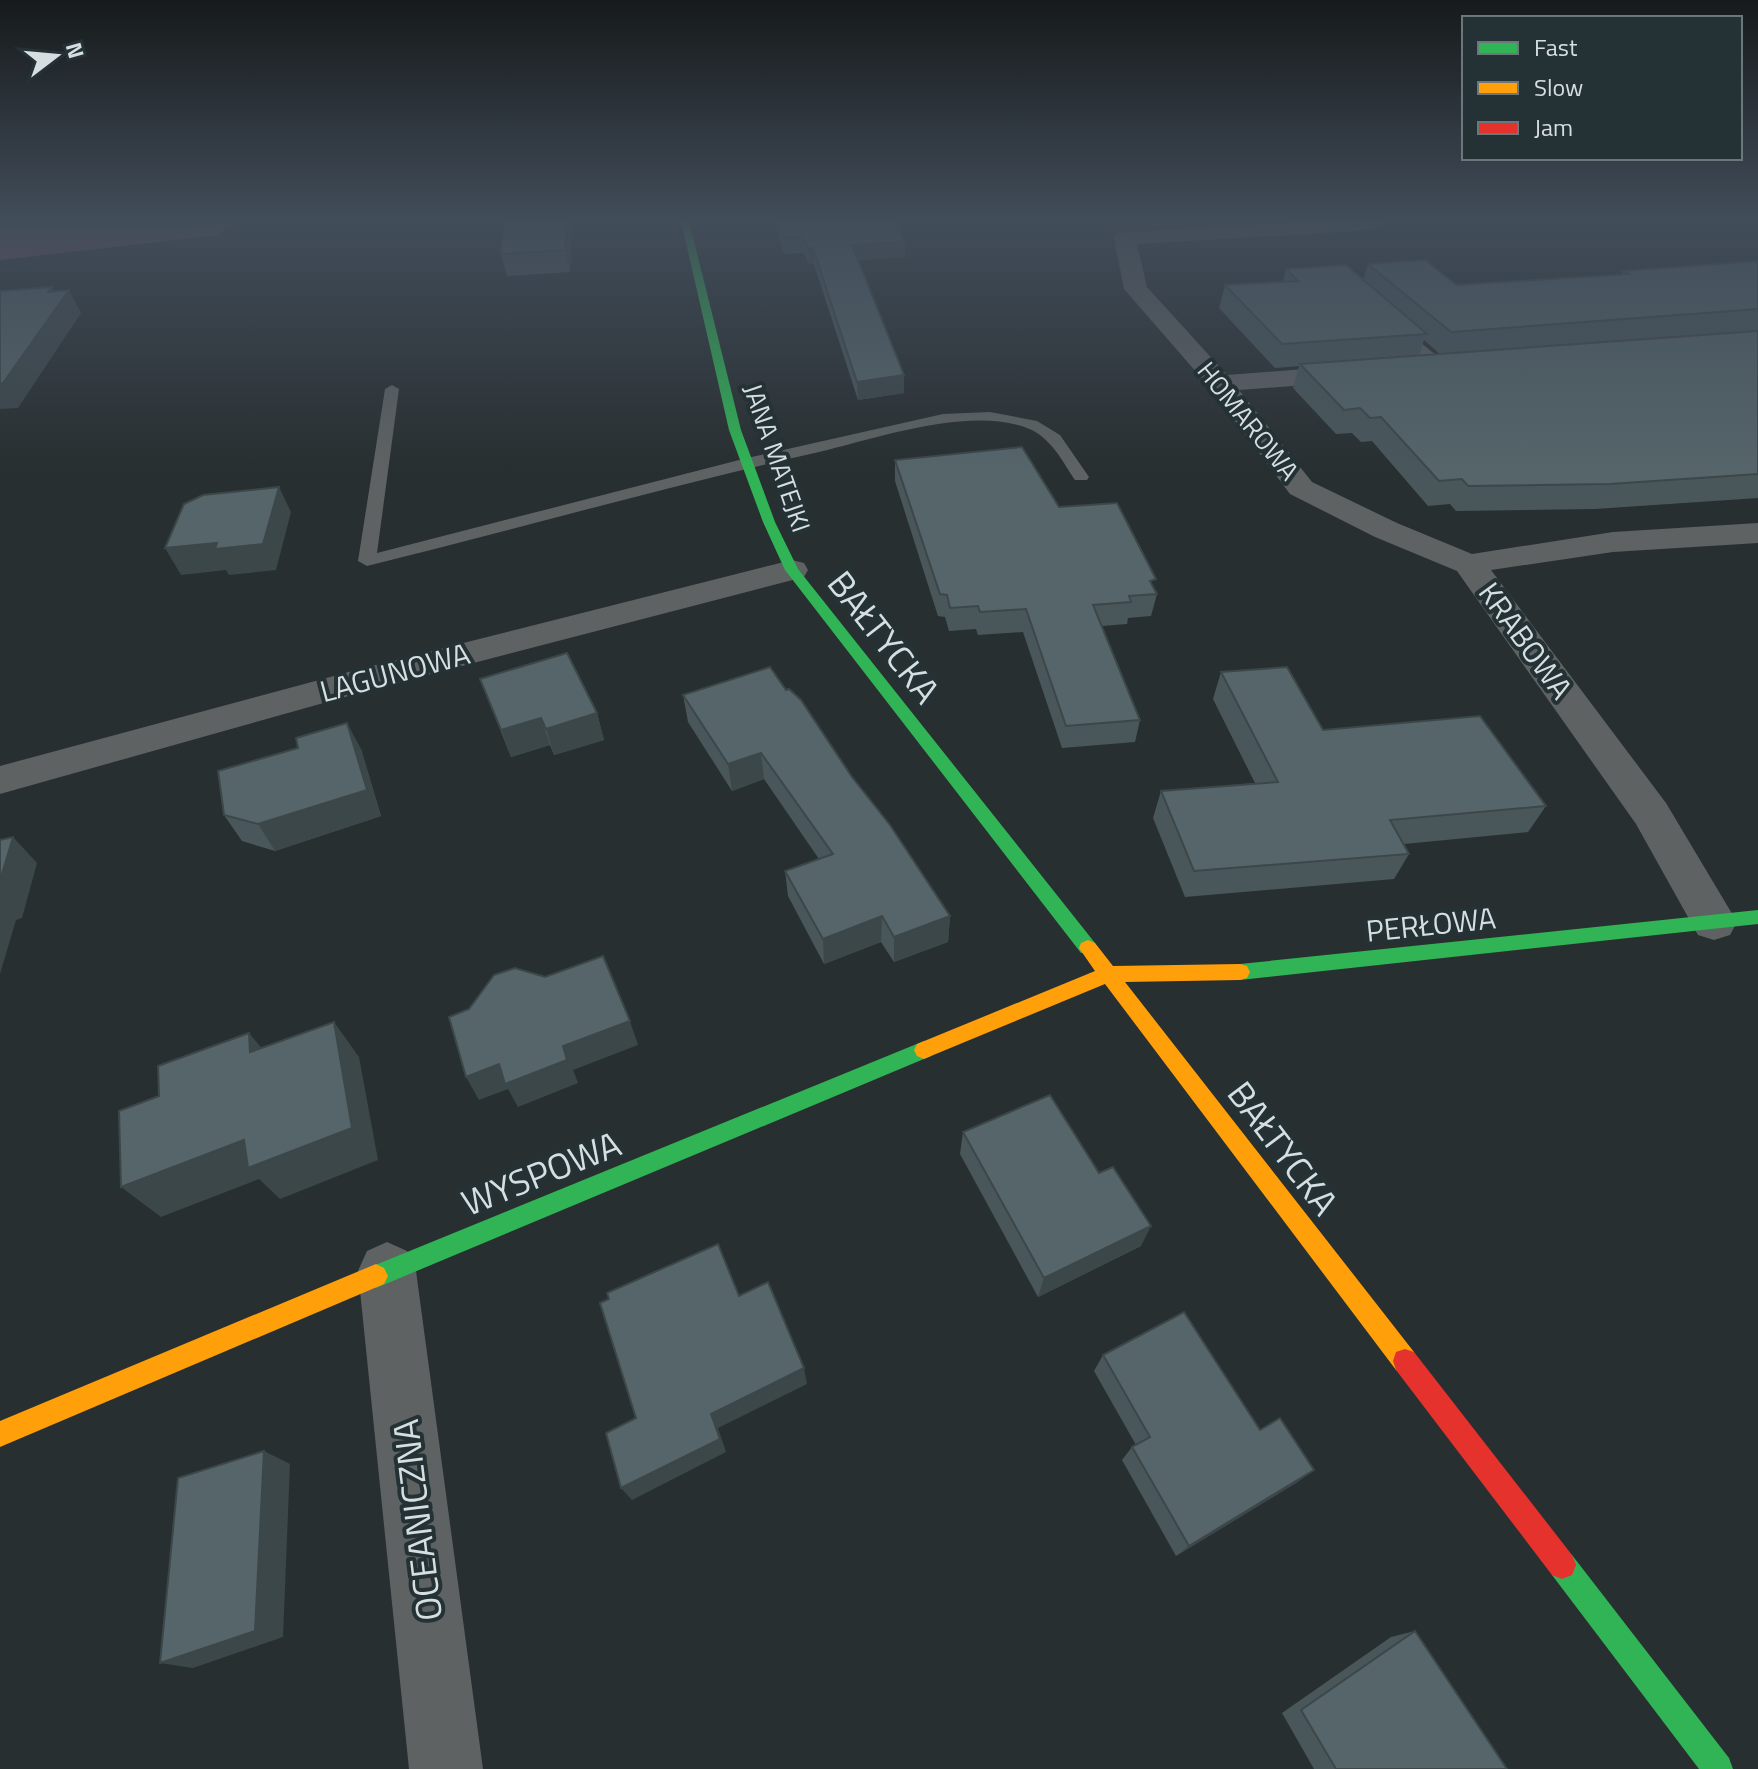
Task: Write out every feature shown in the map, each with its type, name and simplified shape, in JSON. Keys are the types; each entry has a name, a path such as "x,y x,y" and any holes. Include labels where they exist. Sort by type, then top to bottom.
{"street":[{"name":"JANA MATEJKI","path":"705,304 735,430 792,570"},
{"name":"HOMAROWA","path":"1149,304 1220,383 1301,488 1386,530 1469,564"},
{"path":"1410,369 1473,364"},
{"path":"1220,383 1378,371"},
{"name":"KRABOWA","path":"1714,922 1651,814 1469,564 1613,542 1758,533"},
{"name":"LAGUNOWA","path":"0,780 360,681 792,570"},
{"name":"BAŁTYCKA","path":"792,570 1109,974 1718,1769"},
{"name":"PERŁOWA","path":"1109,974 1219,974 1758,917"},
{"name":"WYSPOWA","path":"0,1434 1109,974"},
{"name":"OCEANICZNA","path":"387,1271 446,1769"}],"lane":[{"path":"1387,319 1441,366"},
{"path":"392,389 367,561 747,463 943,419 990,417 1032,424 1055,438 1081,477"}],"building":[{"path":"0,304 59,304 3,383 0,383"},
{"path":"831,304 875,304 904,375 857,382"},
{"path":"1243,304 1391,304 1427,334 1282,344"},
{"path":"1416,304 1758,304 1758,309 1451,332"},
{"path":"1758,331 1758,474 1610,484 1468,486 1462,479 1439,481 1381,417 1370,418 1360,408 1344,410 1300,364"},
{"path":"1022,447 1059,507 1117,503 1156,579 1150,581 1157,594 1129,596 1131,602 1093,605 1140,720 1066,726 1026,609 980,612 978,606 950,608 947,595 940,594 895,460"},
{"path":"279,487 263,544 215,549 217,543 165,548 184,504 203,495"},
{"path":"567,653 597,713 546,729 541,718 501,730 480,679"},
{"path":"770,667 786,690 789,689 801,700 950,916 894,937 882,916 823,939 785,871 833,854 761,753 728,764 683,695"},
{"path":"1287,667 1323,730 1480,716 1546,806 1390,820 1409,854 1194,871 1161,791 1278,782 1221,672"},
{"path":"347,723 367,790 258,824 224,815 218,771 298,748 296,738"},
{"path":"13,837 0,881 0,840"},
{"path":"603,956 630,1021 563,1046 567,1060 505,1084 499,1064 466,1077 449,1017 469,1009 494,975 515,968 545,977"},
{"path":"334,1022 352,1128 248,1168 244,1140 121,1187 119,1111 159,1096 158,1066 249,1033 250,1052"},
{"path":"1050,1095 1099,1173 1113,1167 1151,1226 1044,1278 963,1132"},
{"path":"718,1244 739,1296 768,1282 804,1368 711,1414 720,1439 621,1488 606,1433 636,1418 600,1303 609,1299 607,1293"},
{"path":"1184,1312 1260,1430 1280,1418 1314,1470 1189,1546 1132,1447 1150,1437 1103,1355"},
{"path":"264,1451 255,1631 160,1663 178,1478"},
{"path":"1415,1631 1507,1769 1336,1769 1301,1710"}],"traffic: fast":[{"path":"705,304 735,430 769,522 792,570 1088,948"},
{"path":"1240,972 1758,917"},
{"path":"376,1276 924,1050"},
{"path":"1562,1565 1718,1769"}],"traffic: slow":[{"path":"1088,948 1405,1361"},
{"path":"924,1050 1109,974 1240,972"},
{"path":"0,1434 376,1276"}],"traffic: jam":[{"path":"1405,1361 1562,1565"}]}
